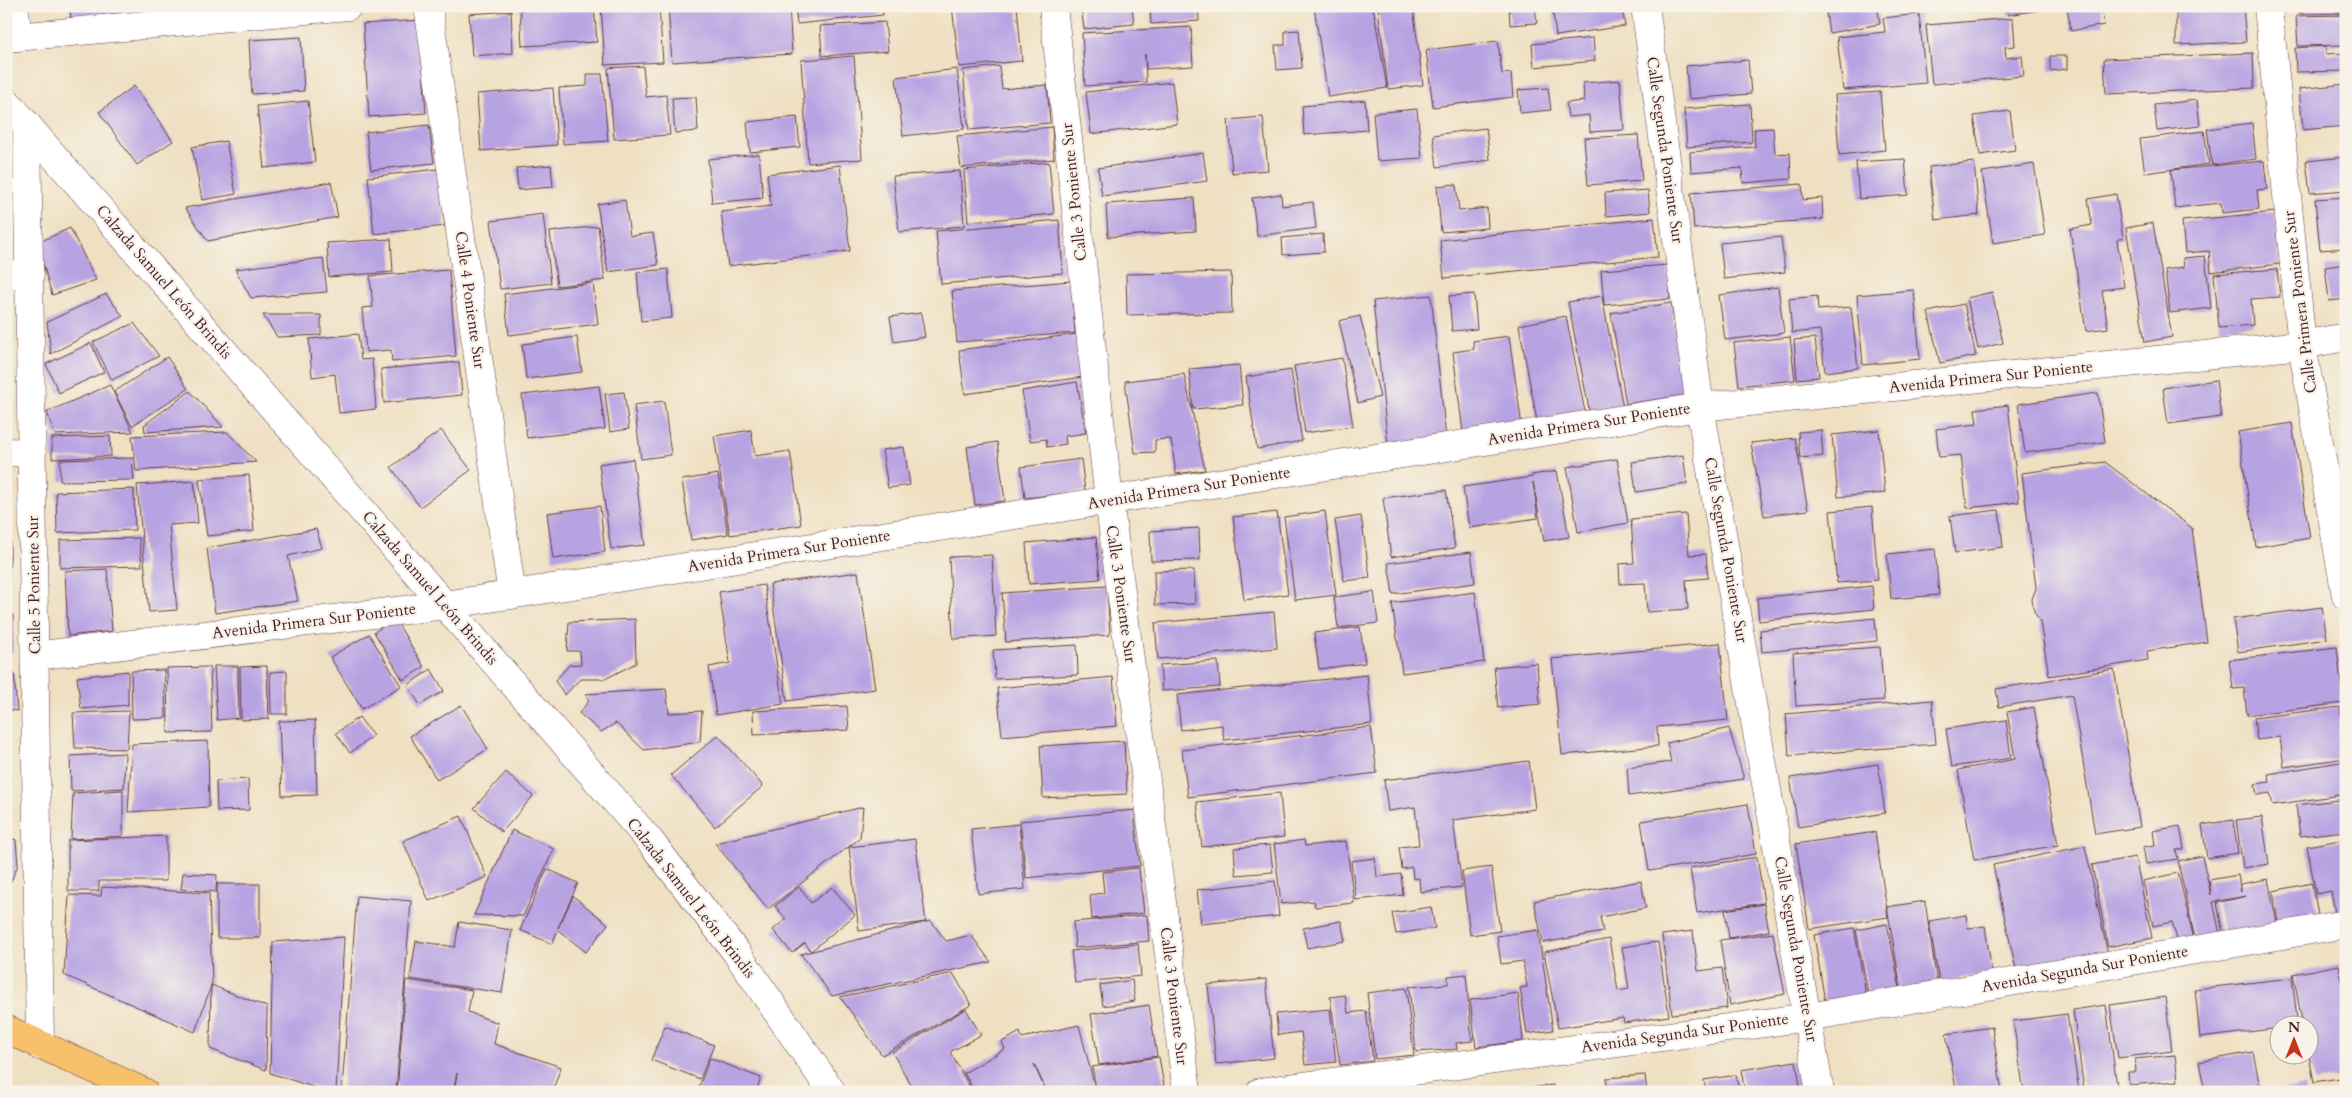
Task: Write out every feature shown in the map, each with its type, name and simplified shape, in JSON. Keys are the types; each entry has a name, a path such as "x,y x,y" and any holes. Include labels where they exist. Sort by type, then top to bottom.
{"main road":[{"path":"6,1029 144,1092"}],"street":[{"path":"14,6 12,38 348,6"},
{"name":"Calle 4 Poniente Sur","path":"428,6 512,595"},
{"name":"Calle 3 Poniente Sur","path":"1052,6 1108,500 1187,1092"},
{"name":"Calle Segunda Poniente Sur","path":"1645,6 1700,407 1820,1092"},
{"name":"Calle Primera Poniente Sur","path":"2268,6 2302,345 2346,596"},
{"name":"Calzada Samuel León Brindis","path":"6,101 650,841 736,952 832,1092"},
{"name":"Calle 5 Poniente Sur","path":"27,124 18,274 19,452 35,656 40,1046"},
{"name":"Avenida Primera Sur Poniente","path":"35,656 445,606 1700,407 2302,345 2346,337"},
{"name":"Avenida Segunda Sur Poniente","path":"1260,1092 1808,1017 2346,924"}],"building":[{"path":"70,6 158,6 159,19 71,22"},
{"path":"520,6 594,6 597,42 522,46"},
{"path":"601,6 659,6 663,62 605,65"},
{"path":"668,6 789,6 792,54 672,62"},
{"path":"795,6 883,6 883,15 797,24"},
{"path":"952,6 1017,6 1022,61 959,67"},
{"path":"1081,6 1132,6 1134,24 1084,29"},
{"path":"1150,6 1198,6 1199,21 1151,24"},
{"path":"1373,6 1387,88 1328,97 1314,7"},
{"path":"1413,6 1423,85 1388,89 1378,8"},
{"path":"1509,6 1535,6 1537,23 1510,25"},
{"path":"1552,6 1622,6 1625,26 1556,36"},
{"path":"1825,6 1877,6 1880,24 1829,33"},
{"path":"2007,6 2058,6 2058,7 2008,15"},
{"path":"2101,6 2104,25 2071,31 2067,8"},
{"path":"2176,6 2243,6 2246,42 2176,45"},
{"path":"2300,6 2346,6 2346,13 2300,14"},
{"path":"511,11 513,53 472,56 469,14"},
{"path":"1919,14 1926,83 1843,90 1837,37 1885,32 1883,18"},
{"path":"2346,15 2346,45 2298,46 2296,16"},
{"path":"2013,18 2015,46 2005,47 2006,58 2022,56 2024,76 1932,84 1926,25"},
{"path":"420,20 426,113 369,117 363,24"},
{"path":"885,22 888,51 822,56 820,26"},
{"path":"1191,27 1193,66 1146,69 1145,54 1146,82 1085,86 1082,33"},
{"path":"1299,30 1302,68 1277,70 1275,45 1285,45 1285,31"},
{"path":"301,37 304,91 252,94 249,40"},
{"path":"1593,38 1595,61 1534,67 1532,44"},
{"path":"1498,41 1502,74 1511,73 1513,97 1433,107 1426,50"},
{"path":"2326,46 2326,54 2346,53 2346,71 2296,72 2295,48"},
{"path":"2253,53 2254,88 2106,94 2104,59"},
{"path":"854,56 862,159 808,163 801,60"},
{"path":"2050,56 2067,56 2067,69 2050,71"},
{"path":"1748,60 1751,94 1689,99 1686,66"},
{"path":"643,66 646,97 666,95 670,135 614,139 608,68"},
{"path":"999,66 1002,89 1047,85 1050,123 969,130 963,70"},
{"path":"957,69 964,129 903,136 896,77"},
{"path":"587,74 602,74 608,141 563,144 559,88 587,86"},
{"path":"1620,80 1624,130 1590,132 1589,115 1568,117 1566,103 1584,101 1583,83"},
{"path":"1172,82 1177,124 1091,134 1086,92"},
{"path":"2346,84 2346,126 2303,130 2299,89"},
{"path":"134,86 173,141 137,165 99,112"},
{"path":"553,88 557,145 481,151 477,94"},
{"path":"1548,88 1551,110 1520,113 1518,90"},
{"path":"1880,92 1885,150 1839,155 1835,95"},
{"path":"696,97 698,131 675,133 672,98"},
{"path":"1365,100 1367,130 1304,135 1302,106"},
{"path":"2197,100 2200,126 2157,131 2154,105"},
{"path":"308,101 315,162 264,168 257,106"},
{"path":"1750,104 1752,142 1687,147 1684,109"},
{"path":"1417,109 1422,158 1377,161 1373,113"},
{"path":"2010,111 2015,150 1980,155 1974,116"},
{"path":"797,117 800,147 750,152 747,122"},
{"path":"1263,117 1268,170 1232,173 1228,120"},
{"path":"2252,123 2256,159 2212,165 2207,129"},
{"path":"429,125 434,163 371,170 366,132"},
{"path":"1052,127 1054,159 961,168 957,136"},
{"path":"1486,128 1490,160 1437,167 1433,135"},
{"path":"1773,128 1775,154 1790,153 1791,179 1743,183 1742,168 1691,172 1690,152 1755,147 1754,129"},
{"path":"2204,131 2209,164 2145,173 2140,139"},
{"path":"1638,135 1642,181 1588,185 1584,138"},
{"path":"226,141 236,194 202,200 192,147"},
{"path":"1203,153 1207,181 1102,196 1098,168"},
{"path":"759,154 763,198 712,203 708,159"},
{"path":"2346,157 2346,190 2310,193 2306,161"},
{"path":"1905,159 1908,195 1859,199 1856,162"},
{"path":"2264,161 2267,189 2257,190 2259,209 2222,213 2221,203 2175,208 2171,170"},
{"path":"1049,162 1054,214 968,222 964,170"},
{"path":"1974,162 1979,215 1935,220 1929,167"},
{"path":"2034,164 2045,235 1993,243 1982,172"},
{"path":"551,165 553,187 518,190 516,168"},
{"path":"840,165 850,251 728,266 721,212 771,206 767,174"},
{"path":"438,169 445,226 374,234 368,177"},
{"path":"960,171 964,226 899,232 893,176"},
{"path":"331,182 338,217 208,241 185,208"},
{"path":"1456,184 1459,211 1487,208 1488,228 1441,232 1437,186"},
{"path":"1802,184 1803,200 1822,198 1823,219 1694,229 1691,193"},
{"path":"1648,190 1650,212 1606,216 1605,193"},
{"path":"1281,194 1282,206 1313,202 1316,228 1257,236 1252,198"},
{"path":"2116,194 2123,238 2117,240 2124,287 2102,290 2108,328 2086,331 2070,229 2092,225 2088,199"},
{"path":"2346,197 2346,248 2320,250 2315,199"},
{"path":"1194,198 1196,231 1108,237 1106,204"},
{"path":"625,200 630,236 653,233 658,265 608,272 597,204"},
{"path":"2275,212 2280,264 2211,272 2209,251 2185,253 2182,221"},
{"path":"543,214 551,283 500,289 491,221"},
{"path":"1654,218 1658,257 1444,278 1440,240"},
{"path":"1059,220 1063,273 941,284 936,231"},
{"path":"2153,223 2172,337 2145,342 2126,228"},
{"path":"598,226 605,280 557,286 550,232"},
{"path":"70,228 96,280 52,295 37,243"},
{"path":"1323,234 1324,252 1283,255 1282,238"},
{"path":"1781,237 1785,272 1724,279 1720,243"},
{"path":"391,239 393,272 329,277 327,243"},
{"path":"2205,256 2211,308 2170,313 2165,270 2184,267 2183,258"},
{"path":"323,258 327,292 251,298 235,269"},
{"path":"2346,264 2346,299 2329,301 2325,267"},
{"path":"1668,265 1670,299 1604,305 1601,270"},
{"path":"668,269 672,318 641,321 637,272"},
{"path":"2277,269 2280,297 2251,299 2253,325 2219,328 2214,274"},
{"path":"449,270 456,356 392,362 391,350 366,352 362,308 373,307 370,276"},
{"path":"1231,272 1232,313 1127,315 1126,274"},
{"path":"1071,281 1075,333 957,342 952,291"},
{"path":"593,283 598,324 509,335 504,294"},
{"path":"1778,287 1784,333 1725,340 1719,295"},
{"path":"1914,290 1920,359 1863,365 1857,295"},
{"path":"1992,292 2003,343 1978,349 1967,298"},
{"path":"106,294 123,316 51,354 47,322"},
{"path":"1474,294 1477,329 1452,331 1449,296"},
{"path":"1431,295 1446,439 1388,446 1373,301"},
{"path":"1602,296 1623,408 1590,414 1568,302"},
{"path":"1817,296 1818,310 1851,307 1858,368 1825,372 1820,330 1792,333 1789,299"},
{"path":"1671,303 1686,395 1626,404 1611,313"},
{"path":"1964,304 1976,356 1940,363 1928,312"},
{"path":"921,313 925,337 894,342 890,317"},
{"path":"263,315 321,315 321,335 277,337"},
{"path":"1360,316 1380,397 1358,403 1339,321"},
{"path":"1566,316 1585,412 1537,421 1519,325"},
{"path":"134,323 159,356 112,380 93,342"},
{"path":"358,334 361,360 372,359 376,409 339,413 335,374 312,377 309,339"},
{"path":"1077,334 1083,377 965,394 959,350"},
{"path":"1509,336 1522,426 1463,433 1453,352 1474,349 1473,341"},
{"path":"577,337 582,372 526,379 522,344"},
{"path":"1790,337 1795,380 1739,386 1734,343"},
{"path":"1815,338 1819,377 1797,379 1794,340"},
{"path":"91,343 104,372 59,393 46,364"},
{"path":"167,357 188,389 132,426 114,392"},
{"path":"1342,358 1353,426 1305,433 1294,366"},
{"path":"459,362 462,395 384,403 381,369"},
{"path":"2346,364 2346,392 2345,392 2341,365"},
{"path":"1239,365 1243,405 1193,409 1189,369"},
{"path":"1291,370 1302,441 1257,449 1246,377"},
{"path":"1184,374 1205,470 1176,474 1171,439 1155,440 1155,452 1135,453 1125,381"},
{"path":"2216,380 2221,417 2168,424 2163,388"},
{"path":"1077,382 1086,433 1065,436 1066,444 1047,447 1046,439 1030,441 1022,391"},
{"path":"110,385 133,432 55,435 47,412"},
{"path":"599,386 605,429 527,438 522,395"},
{"path":"190,391 223,427 145,432 144,425"},
{"path":"624,392 629,429 610,432 605,394"},
{"path":"2098,393 2105,442 2025,453 2018,404"},
{"path":"664,401 671,455 641,459 634,405"},
{"path":"2008,405 2019,502 1967,508 1961,455 1939,457 1936,429 1977,424 1975,409"},
{"path":"2292,423 2310,538 2256,547 2238,432"},
{"path":"441,430 471,470 420,507 391,467"},
{"path":"751,430 755,456 790,451 801,525 730,535 714,436"},
{"path":"1821,430 1823,456 1800,458 1798,432"},
{"path":"1879,430 1885,493 1838,497 1832,435"},
{"path":"227,432 256,462 136,471 132,436"},
{"path":"110,436 111,456 52,459 52,438"},
{"path":"1795,438 1808,510 1764,516 1751,443"},
{"path":"997,442 1005,501 975,505 967,447"},
{"path":"904,447 910,485 888,488 882,450"},
{"path":"1683,455 1687,484 1636,492 1632,462"},
{"path":"132,458 134,480 60,481 60,460"},
{"path":"633,459 645,545 611,549 599,464"},
{"path":"1081,459 1085,491 1025,498 1021,467"},
{"path":"1617,459 1628,523 1578,532 1567,467"},
{"path":"2105,462 2192,528 2207,642 2147,651 2148,660 2049,676 2040,622 2034,611 2032,599 2036,588 2022,473"},
{"path":"6,467 10,467 9,522 6,522"},
{"path":"1557,471 1569,537 1544,541 1533,482 1538,518 1469,528 1463,487 1532,477 1532,475"},
{"path":"718,474 728,534 691,540 682,480"},
{"path":"249,475 254,531 207,536 199,479"},
{"path":"194,481 198,523 169,525 177,610 149,612 137,485"},
{"path":"134,489 135,530 57,533 56,492"},
{"path":"1446,490 1455,548 1391,557 1383,498"},
{"path":"600,506 605,552 553,559 547,513"},
{"path":"1872,507 1878,580 1837,583 1830,511"},
{"path":"1999,510 2003,547 1955,553 1950,516"},
{"path":"1325,511 1336,595 1295,600 1284,517"},
{"path":"1277,512 1288,594 1244,600 1233,517"},
{"path":"1686,514 1689,555 1706,554 1708,578 1686,580 1688,609 1647,612 1645,583 1620,584 1619,564 1634,563 1631,519"},
{"path":"1361,516 1370,578 1344,581 1335,520"},
{"path":"1199,528 1200,560 1151,561 1150,531"},
{"path":"316,529 322,548 288,556 298,601 215,613 207,548"},
{"path":"6,530 10,530 10,558 6,556"},
{"path":"1096,537 1100,579 1029,584 1026,543"},
{"path":"139,538 142,566 60,568 60,540"},
{"path":"1935,549 1939,595 1891,599 1887,554"},
{"path":"1471,552 1475,583 1393,594 1388,563"},
{"path":"992,555 996,636 953,639 949,557"},
{"path":"6,557 10,558 8,587 6,587"},
{"path":"107,569 112,631 68,636 65,571"},
{"path":"1194,570 1195,604 1155,605 1154,571"},
{"path":"858,572 875,689 787,701 770,584"},
{"path":"764,585 783,704 716,715 709,667 730,663 719,592"},
{"path":"1107,586 1110,635 1006,642 1002,593"},
{"path":"1872,586 1874,609 1759,621 1757,598"},
{"path":"1374,592 1378,623 1338,628 1334,597"},
{"path":"1475,592 1484,662 1402,673 1392,603"},
{"path":"2322,607 2327,639 2238,652 2233,619"},
{"path":"1274,612 1277,648 1158,659 1155,623"},
{"path":"6,613 13,615 13,652 6,650"},
{"path":"1875,618 1877,641 1762,652 1760,630"},
{"path":"395,619 424,667 403,680 374,632"},
{"path":"635,619 636,663 605,679 580,679 565,695 555,681 569,665 581,664 580,651 567,651 569,622"},
{"path":"1360,627 1365,663 1319,669 1314,633"},
{"path":"369,634 401,686 362,709 330,657"},
{"path":"1720,643 1728,720 1657,727 1658,746 1562,755 1552,659"},
{"path":"1077,645 1078,675 995,679 993,650"},
{"path":"1880,647 1884,700 1796,706 1793,653"},
{"path":"2337,647 2343,703 2247,715 2244,688 2233,689 2229,660"},
{"path":"1218,661 1220,687 1162,691 1160,665"},
{"path":"1537,663 1540,704 1498,708 1494,667"},
{"path":"214,666 238,666 239,718 217,720"},
{"path":"267,666 269,719 241,720 240,667"},
{"path":"210,667 212,732 168,733 167,668"},
{"path":"6,669 14,673 17,711 6,709"},
{"path":"431,669 444,691 420,705 408,685"},
{"path":"2114,669 2140,827 2095,834 2072,695 1999,707 1996,689"},
{"path":"164,670 166,718 132,719 131,671"},
{"path":"128,671 128,705 81,709 77,677"},
{"path":"287,671 287,714 271,714 270,672"},
{"path":"1367,675 1372,724 1224,740 1222,725 1181,730 1177,695"},
{"path":"1113,677 1117,726 1002,736 997,688"},
{"path":"666,689 669,713 702,711 700,742 644,750 616,723 601,732 579,713 589,701 586,694"},
{"path":"1932,700 1936,744 1789,756 1786,714"},
{"path":"461,705 488,749 437,780 410,736"},
{"path":"847,706 849,730 754,735 753,711"},
{"path":"2034,707 2058,845 1974,860 1958,770 2015,759 2007,712"},
{"path":"2340,707 2346,758 2284,767 2280,737 2257,740 2254,718"},
{"path":"129,711 127,749 75,748 73,713"},
{"path":"359,717 373,736 350,753 336,733"},
{"path":"315,720 317,795 282,796 279,721"},
{"path":"2006,720 2011,758 1952,767 1946,729"},
{"path":"1371,727 1377,773 1188,797 1182,750"},
{"path":"1729,728 1744,779 1629,796 1627,768 1671,762 1667,743"},
{"path":"718,735 763,786 715,827 671,775"},
{"path":"208,741 209,807 128,812 132,744"},
{"path":"1124,741 1127,794 1043,798 1040,746"},
{"path":"125,753 124,788 71,791 70,756"},
{"path":"1529,761 1535,809 1453,820 1462,887 1420,892 1419,878 1413,879 1412,867 1402,869 1399,847 1419,845 1415,807 1388,811 1384,780"},
{"path":"2346,761 2346,794 2273,805 2270,793 2257,795 2255,784 2270,782 2268,774"},
{"path":"1878,764 1885,813 1798,827 1790,778"},
{"path":"506,772 533,796 502,832 474,808"},
{"path":"248,779 249,810 217,811 216,781"},
{"path":"123,790 123,836 71,839 73,793"},
{"path":"1280,793 1284,837 1202,847 1197,802"},
{"path":"2346,799 2346,831 2300,836 2296,805"},
{"path":"1748,804 1756,854 1649,871 1641,821"},
{"path":"863,807 860,838 768,909 715,843"},
{"path":"1134,810 1140,866 1026,878 1020,821"},
{"path":"461,816 487,877 429,901 403,841"},
{"path":"2262,817 2269,864 2243,868 2236,820"},
{"path":"2233,820 2238,853 2207,858 2202,825"},
{"path":"1019,824 1025,889 978,894 971,829"},
{"path":"2180,826 2184,849 2176,850 2178,859 2146,864 2143,847 2155,845 2153,831"},
{"path":"512,830 554,849 523,916 474,915"},
{"path":"1875,832 1888,917 1809,929 1796,844"},
{"path":"6,836 16,840 18,865 6,892"},
{"path":"166,836 166,881 99,881 99,891 68,891 68,840"},
{"path":"915,839 926,922 859,931 849,847"},
{"path":"2346,839 2346,911 2335,913 2331,891 2316,894 2307,846"},
{"path":"1304,840 1305,846 1346,841 1354,903 1315,907 1314,901 1281,904 1274,844"},
{"path":"1270,845 1273,872 1236,875 1234,848"},
{"path":"2085,846 2108,955 2017,974 1993,865"},
{"path":"2202,856 2211,895 2209,880 2238,875 2241,892 2241,884 2268,879 2277,923 2223,934 2217,903 2246,896 2213,902 2220,934 2195,940 2178,861"},
{"path":"1757,857 1764,903 1697,913 1690,868"},
{"path":"2135,857 2152,938 2108,947 2092,865"},
{"path":"1375,858 1377,877 1401,874 1403,895 1356,900 1351,861"},
{"path":"1491,867 1500,931 1470,935 1462,871"},
{"path":"1139,868 1144,913 1092,919 1090,895 1104,893 1102,872"},
{"path":"547,869 578,883 558,928 573,896 608,924 586,952 558,930 552,944 520,930"},
{"path":"183,873 217,875 216,892 181,889"},
{"path":"2178,873 2194,939 2178,943 2172,922 2153,926 2143,881"},
{"path":"1275,881 1279,916 1201,924 1197,890"},
{"path":"1641,881 1646,908 1600,917 1603,932 1543,943 1534,901"},
{"path":"2312,883 2318,915 2278,922 2273,891"},
{"path":"217,884 260,884 260,938 217,938"},
{"path":"102,887 209,893 212,983 195,1032 64,975 69,895 101,896"},
{"path":"799,887 811,903 832,887 855,915 811,951 805,943 792,953 773,930 786,919 775,906"},
{"path":"357,896 411,901 396,1092 351,1092 342,1088"},
{"path":"1925,901 1937,983 1901,989 1887,907"},
{"path":"1764,904 1769,931 1729,938 1725,910"},
{"path":"1431,907 1435,928 1396,934 1392,913"},
{"path":"1147,915 1149,941 1075,948 1073,922"},
{"path":"1966,915 1968,928 1985,926 1992,973 1939,982 1929,921"},
{"path":"931,921 946,941 971,935 991,962 832,996 801,954"},
{"path":"1341,921 1345,941 1307,948 1303,928"},
{"path":"459,922 512,930 502,993 410,979 416,941 455,947"},
{"path":"1887,924 1900,988 1868,994 1856,930"},
{"path":"1854,928 1866,995 1825,1002 1814,935"},
{"path":"1538,930 1553,1030 1527,1034 1520,988 1527,987 1523,961 1501,964 1497,936"},
{"path":"1693,931 1698,971 1722,968 1727,1008 1672,1014 1662,935"},
{"path":"1773,933 1785,994 1730,1005 1720,940"},
{"path":"344,937 336,1092 328,1092 270,1073 273,942"},
{"path":"1609,939 1618,991 1629,989 1622,947 1658,942 1669,1016 1624,1023 1623,1018 1558,1028 1544,952"},
{"path":"1138,944 1141,976 1075,983 1071,951"},
{"path":"2339,965 2346,1001 2346,1077 2314,1082 2311,1066 2320,1066 2320,1016 2301,1016 2293,974"},
{"path":"953,973 971,1005 882,1055 840,997"},
{"path":"1466,974 1472,1041 1456,1043 1457,1049 1416,1052 1409,987 1448,984 1448,976"},
{"path":"2292,978 2297,1016 2270,1016 2270,1029 2200,1038 2195,989"},
{"path":"1266,979 1274,1058 1216,1064 1208,985"},
{"path":"406,980 472,990 468,1012 498,1023 494,1044 561,1067 552,1092 454,1092 457,1073 453,1092 397,1092"},
{"path":"1132,980 1135,1001 1103,1006 1100,985"},
{"path":"211,985 267,1007 266,1070 210,1049"},
{"path":"1406,988 1414,1055 1375,1059 1367,993"},
{"path":"1518,993 1523,1041 1476,1047 1470,1000"},
{"path":"1345,995 1348,1013 1366,1011 1373,1061 1340,1065 1330,997"},
{"path":"2165,997 2172,1051 2118,1058 2110,1005"},
{"path":"1149,1005 1157,1056 1099,1065 1091,1014"},
{"path":"2106,1005 2117,1086 2084,1090 2073,1010"},
{"path":"966,1009 981,1035 950,1052 972,1090 915,1092 892,1052"},
{"path":"1330,1009 1336,1062 1305,1065 1301,1032 1278,1035 1276,1014"},
{"path":"2067,1014 2079,1091 2024,1092 2013,1021"},
{"path":"1079,1025 1096,1092 1047,1092 1034,1064 1046,1092 975,1092 964,1073 1005,1049 1002,1042 1020,1032 1022,1038"},
{"path":"665,1026 714,1045 700,1079 651,1060"},
{"path":"1992,1027 2002,1092 1945,1092 1956,1089 1946,1034"},
{"path":"2253,1052 2261,1092 2205,1092 2199,1062"},
{"path":"2175,1055 2178,1081 2129,1085 2128,1072 2136,1072 2135,1059"},
{"path":"1159,1057 1164,1086 1129,1092 1097,1092 1092,1067"},
{"path":"710,1058 761,1078 756,1092 697,1092"},
{"path":"1796,1061 1801,1092 1745,1092 1741,1070"},
{"path":"1645,1075 1647,1092 1608,1092 1606,1078"},
{"path":"1736,1075 1739,1092 1706,1092 1704,1080"},
{"path":"1553,1085 1554,1092 1504,1092 1504,1091"},
{"path":"2305,1086 2306,1092 2281,1092 2281,1091"}]}
